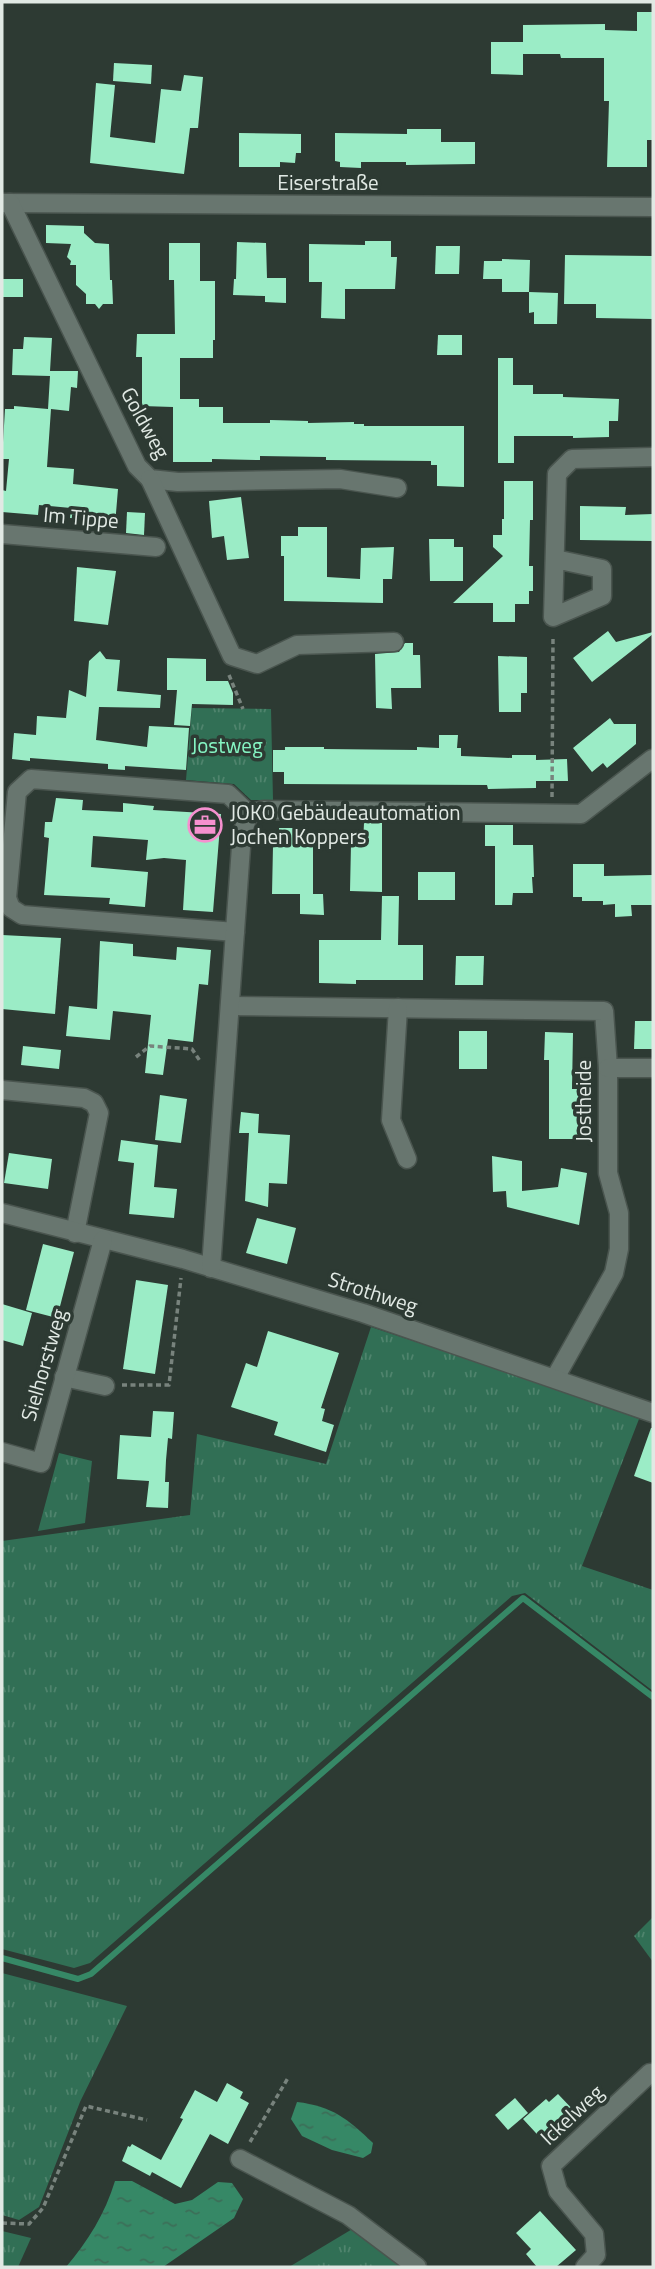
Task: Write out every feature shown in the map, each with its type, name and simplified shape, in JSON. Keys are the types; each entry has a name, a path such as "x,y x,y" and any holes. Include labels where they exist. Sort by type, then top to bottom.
{"street":[{"name":"Eiserstraße","path":"6,203 653,207"},
{"name":"Goldweg","path":"6,203 137,466 150,479 178,482 340,479 397,488"},
{"path":"555,559 602,569 602,596 554,617 555,559 557,474 572,459 653,457"},
{"path":"150,479 232,656 257,664 298,645 394,642"},
{"name":"Im Tippe","path":"2,534 156,547"},
{"path":"249,814 264,810 581,814 652,759"},
{"path":"235,932 22,915 11,908 7,898 17,792 31,779 228,794 249,814"},
{"path":"211,1268 242,833 249,814"},
{"name":"Jostheide","path":"230,1006 604,1011 608,1068 608,1173 619,1213 619,1249 614,1273 555,1378"},
{"path":"398,1008 391,1120 407,1159"},
{"path":"608,1068 653,1068"},
{"path":"2,1090 84,1098 94,1103 99,1113 75,1233"},
{"name":"Strothweg","path":"2,1213 183,1259 363,1313 653,1413"},
{"name":"Sielhorstweg","path":"2,1452 41,1463 103,1240"},
{"path":"64,1377 104,1386"},
{"name":"Ickelweg","path":"585,2267 596,2255 594,2234 558,2191 551,2166 650,2073"},
{"path":"240,2159 348,2215 417,2267"}],"path":[{"path":"551,813 554,617"},
{"path":"136,1057 150,1046 192,1049 200,1060"},
{"path":"104,1386 169,1385 183,1259"},
{"path":"240,2159 288,2078"},
{"path":"2,2223 29,2224 43,2208 86,2106 147,2120"}],"green space":[{"name":"Jostweg","path":"192,708 271,709 273,800 251,800 234,784 186,780"},
{"path":"371,1327 639,1419 582,1566 653,1590 653,1691 525,1593 512,1596 90,1963 74,1968 2,1949 2,1541 190,1515 197,1434 326,1464"},
{"path":"59,1453 92,1461 85,1523 38,1531"},
{"path":"653,1917 653,1962 634,1936"},
{"path":"2,1973 127,2006 80,2102 39,2207 19,2220 2,2215"},
{"path":"354,2228 403,2267 289,2267"},
{"path":"2,2231 31,2238 18,2267 2,2267"}],"water":[{"path":"297,2102 330,2110 356,2127 373,2143 371,2153 363,2158 332,2150 302,2136 291,2119"},
{"path":"115,2181 132,2181 175,2204 192,2200 218,2182 232,2183 243,2199 234,2218 163,2267 66,2267 95,2227"}],"building":[{"path":"637,12 653,12 653,140 647,140 647,167 607,167 609,101 604,101 604,58 561,58 560,54 523,54 523,25 605,24 605,30 637,31"},
{"path":"491,42 523,42 523,75 491,74"},
{"path":"114,63 152,65 151,84 113,81"},
{"path":"184,75 203,77 198,128 190,128 184,174 90,163 96,83 115,85 110,137 155,143 161,89 181,91"},
{"path":"407,129 441,129 441,142 475,142 475,164 406,165 406,162 361,162 361,168 340,167 340,162 335,161 335,133 407,134"},
{"path":"239,133 301,134 301,153 296,153 295,163 280,162 280,167 239,167"},
{"path":"46,225 84,226 84,233 95,243 109,244 113,304 103,304 99,309 95,304 86,304 86,294 76,285 76,265 70,265 71,261 67,257 71,244 46,243"},
{"path":"365,241 391,241 391,257 397,257 395,289 345,289 345,319 321,318 322,282 309,282 309,244 365,245"},
{"path":"237,242 266,243 267,278 286,278 286,303 265,302 265,296 233,295"},
{"path":"169,243 200,243 200,281 215,281 213,358 180,358 180,399 199,399 199,407 223,407 223,423 270,423 270,420 354,422 364,426 464,426 464,487 437,486 437,465 431,465 431,461 260,456 260,460 212,459 212,462 173,462 173,407 142,406 142,357 136,357 137,334 175,334 174,280 169,280"},
{"path":"436,246 460,246 459,274 435,274"},
{"path":"565,255 653,256 653,319 596,318 596,304 564,304"},
{"path":"530,260 529,292 502,292 502,279 483,279 484,261"},
{"path":"2,279 23,279 23,297 2,297"},
{"path":"529,292 558,293 557,324 534,324 534,312 529,313"},
{"path":"438,335 462,335 462,355 437,355"},
{"path":"24,337 52,338 50,371 78,371 77,388 71,387 69,411 51,409 47,467 74,469 73,484 118,489 115,525 70,518 71,508 39,505 38,515 2,512 2,490 6,491 9,459 2,459 5,409 14,409 14,406 48,409 50,376 12,375 13,349 23,349"},
{"path":"498,358 513,358 513,385 533,385 533,394 619,399 618,421 609,421 609,437 514,436 514,463 498,463"},
{"path":"504,481 533,481 529,566 533,566 533,591 529,591 529,604 515,604 515,622 493,622 493,603 453,603 503,556 493,547 493,535 502,535"},
{"path":"241,497 249,558 227,560 224,536 212,538 209,501"},
{"path":"580,506 626,507 625,515 653,514 653,541 580,540"},
{"path":"127,512 145,513 144,535 126,533"},
{"path":"298,527 327,527 327,577 360,579 361,548 394,547 392,579 383,579 383,603 284,601 281,536 298,536"},
{"path":"429,539 454,539 454,547 463,547 463,581 430,581"},
{"path":"77,567 116,571 108,625 74,621"},
{"path":"608,631 616,642 653,634 592,682 573,658"},
{"path":"405,643 413,643 413,655 420,655 421,688 391,688 392,709 376,708 375,654 399,652"},
{"path":"100,651 106,659 120,660 117,691 161,695 160,708 99,707 96,740 147,747 149,726 189,728 186,770 125,766 125,770 108,769 108,764 12,759 14,733 36,735 37,716 66,718 69,690 86,697 89,661"},
{"path":"498,656 527,657 527,693 521,693 521,712 499,712"},
{"path":"167,658 206,659 206,681 228,681 233,693 233,705 192,704 190,726 174,725 177,690 167,690"},
{"path":"610,718 614,724 636,724 636,744 607,768 603,763 592,772 573,748"},
{"path":"439,735 458,735 457,748 461,748 461,756 512,758 512,755 536,755 536,760 567,759 568,781 536,781 536,788 488,789 487,785 284,784 284,772 273,772 273,750 285,750 285,747 417,750 417,747 439,748"},
{"path":"56,798 83,800 82,810 123,812 123,803 154,806 153,810 221,814 213,912 183,910 186,860 146,860 148,840 93,836 91,867 148,872 145,907 109,904 110,898 44,895 49,838 44,837 45,822 52,822"},
{"path":"364,823 382,823 382,892 350,891 351,844 363,844"},
{"path":"485,825 513,825 513,845 533,845 533,893 513,893 512,905 495,905 495,846 485,846"},
{"path":"279,828 302,828 302,846 313,846 313,894 323,894 324,915 300,914 300,894 272,894 273,846 279,846"},
{"path":"573,864 604,864 604,876 653,875 653,905 631,905 632,916 615,917 615,904 603,905 603,901 582,901 582,897 573,897"},
{"path":"418,872 455,872 455,900 418,900"},
{"path":"382,896 399,896 398,945 423,945 423,980 319,983 319,940 381,940"},
{"path":"2,935 61,938 55,1014 2,1009"},
{"path":"100,941 133,944 133,956 176,960 177,947 211,950 208,985 199,984 193,1042 168,1039 163,1075 145,1073 151,1015 113,1011 110,1040 66,1036 69,1006 97,1009"},
{"path":"456,956 484,956 483,985 455,985"},
{"path":"635,1021 653,1021 653,1049 634,1049"},
{"path":"459,1031 487,1031 487,1069 459,1069"},
{"path":"545,1032 573,1033 572,1089 582,1089 582,1125 579,1125 579,1139 549,1139 549,1060 544,1060"},
{"path":"23,1046 61,1050 59,1069 21,1065"},
{"path":"160,1095 187,1099 181,1143 155,1140"},
{"path":"241,1112 259,1114 258,1133 290,1135 287,1184 269,1183 268,1207 245,1201 249,1133 239,1133"},
{"path":"121,1140 158,1145 154,1187 177,1189 174,1218 129,1214 134,1163 118,1161"},
{"path":"9,1153 52,1159 48,1189 4,1183"},
{"path":"492,1156 522,1161 522,1191 558,1187 561,1168 587,1173 579,1225 507,1207 506,1191 493,1192"},
{"path":"257,1218 296,1228 287,1264 246,1253"},
{"path":"43,1244 74,1252 57,1318 26,1310"},
{"path":"136,1280 168,1285 155,1374 123,1369"},
{"path":"2,1304 32,1313 23,1346 2,1340"},
{"path":"268,1331 339,1353 321,1408 325,1409 322,1421 334,1425 326,1452 274,1435 278,1422 231,1407 246,1363 257,1367"},
{"path":"153,1411 174,1412 172,1439 168,1438 166,1460 168,1508 146,1507 149,1481 117,1479 120,1435 151,1437"},
{"path":"653,1428 653,1483 634,1476"},
{"path":"227,2083 243,2092 240,2098 249,2103 228,2144 210,2134 181,2188 152,2172 150,2176 122,2161 128,2146 132,2144 161,2160 195,2090 217,2102"},
{"path":"558,2094 579,2116 547,2145 523,2119 546,2099 549,2102"},
{"path":"515,2098 528,2113 508,2130 495,2115"},
{"path":"540,2211 576,2250 556,2267 537,2267 526,2254 531,2249 516,2233"}],"waterway":[{"path":"2,1958 78,1979 91,1974 523,1598 653,1697"}],"place":[{"name":"JOKO Gebäudeautomation Jochen Koppers","path":"205,825"}]}
